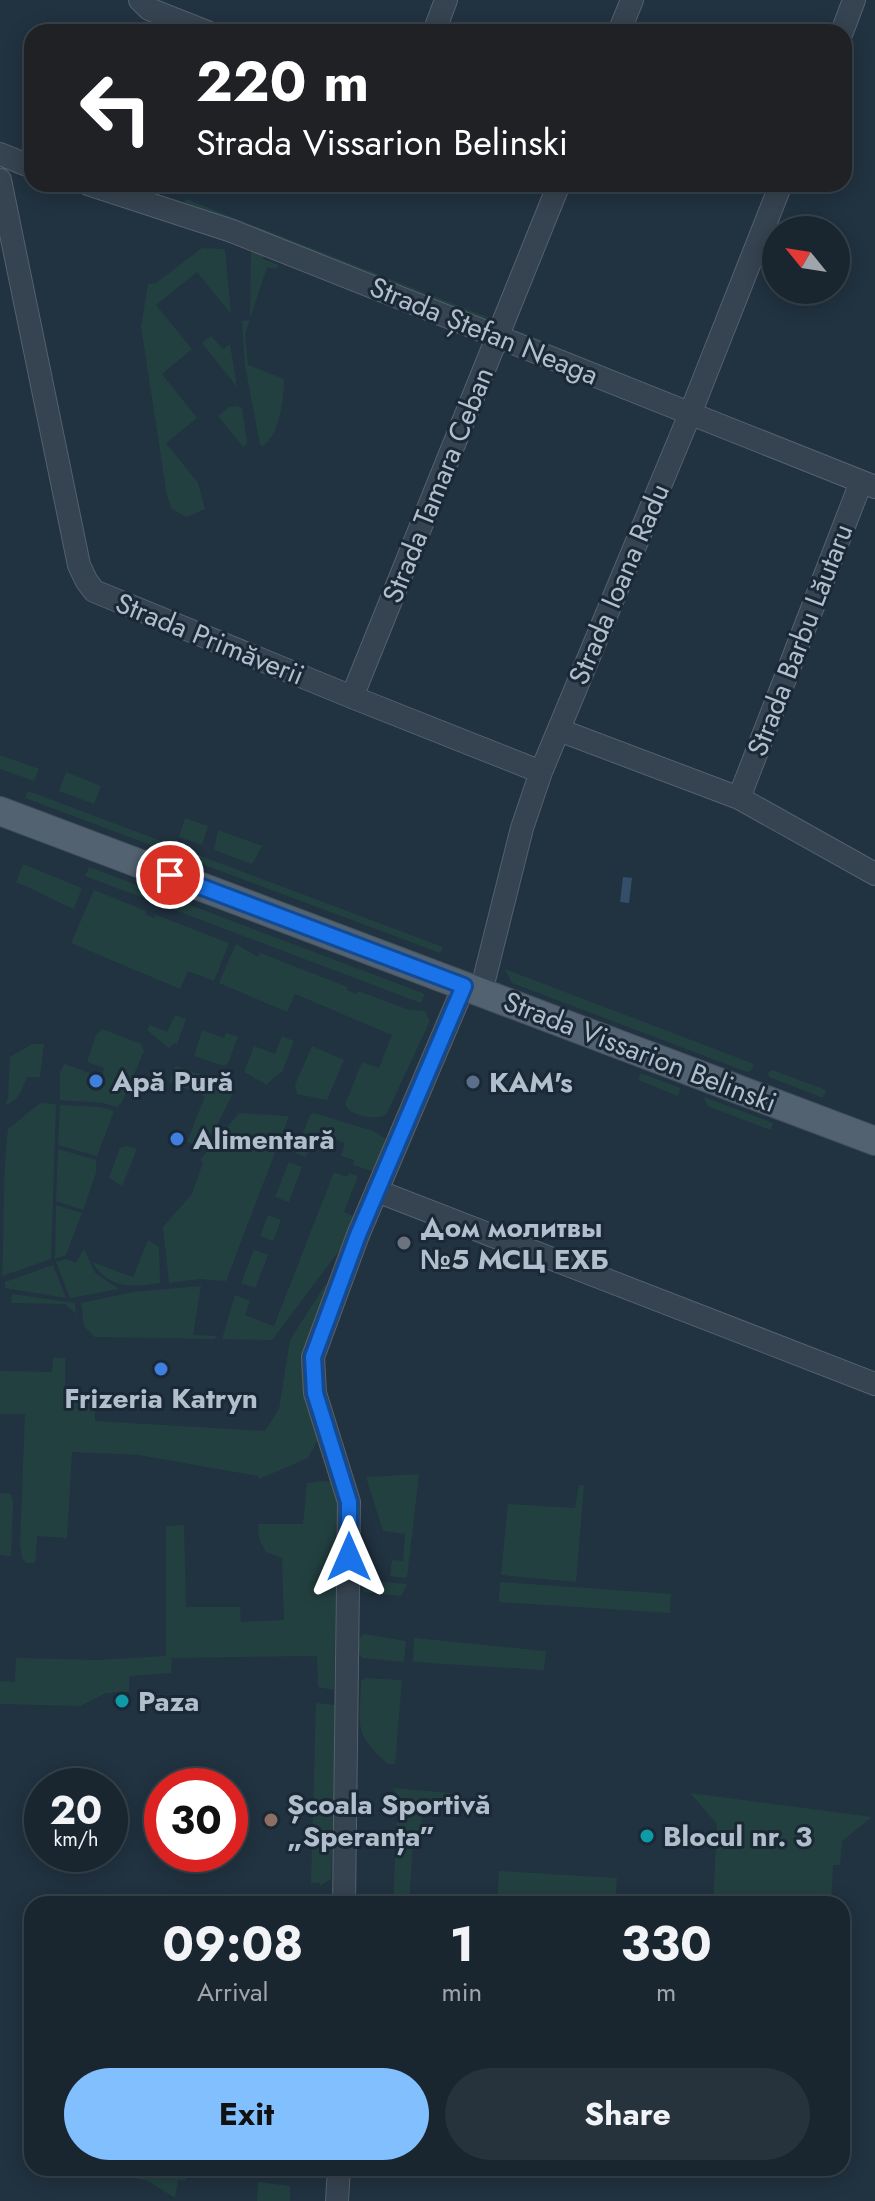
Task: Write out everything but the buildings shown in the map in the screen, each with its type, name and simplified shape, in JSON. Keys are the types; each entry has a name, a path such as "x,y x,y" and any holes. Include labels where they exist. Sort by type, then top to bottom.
{"main road":[{"name":"Strada Vissarion Belinski","path":"0,811 875,1141"}],"street":[{"path":"140,0 149,9 187,24"},
{"path":"437,24 446,0"},
{"path":"622,24 632,0"},
{"path":"845,24 854,0"},
{"path":"0,154 24,164"},
{"name":"Strada Primăverii","path":"0,180 79,565 94,591 541,772"},
{"name":"Strada Ștefan Neaga","path":"113,192 232,231 868,485"},
{"name":"Strada Tamara Ceban","path":"352,697 556,192"},
{"name":"Strada Ioana Radu","path":"344,1896 349,1502 315,1393 312,1373 319,1336 377,1191 473,989 541,772 690,414 778,192"},
{"name":"Strada Barbu Lăutaru","path":"739,798 868,485"},
{"path":"559,730 739,798 875,874"},
{"path":"377,1191 875,1384"},
{"path":"337,2201 339,2176"}],"green space":[{"path":"186,199 490,318 482,320 184,204"},
{"path":"202,248 225,249 231,314 197,272 156,305 192,349 162,374 197,418 166,443 198,483 205,509 186,517 172,509 167,496 141,327 148,284 156,283"},
{"path":"251,248 265,253 263,259 278,265 276,269 267,267 250,319"},
{"path":"250,320 245,334 248,365 284,379 277,425 263,446 260,445 245,365 242,321"},
{"path":"516,330 681,397 679,399 515,333"},
{"path":"211,336 223,349 230,344 237,387 202,343"},
{"path":"229,407 242,408 247,443 243,447 218,416"},
{"path":"0,755 39,769 34,781 0,769"},
{"path":"66,772 101,786 94,804 59,791"},
{"path":"28,791 443,947 440,953 25,798"},
{"path":"185,818 208,826 202,845 179,837"},
{"path":"218,830 262,846 252,864 214,850"},
{"path":"23,864 82,888 74,909 16,882"},
{"path":"89,867 425,994 421,1003 85,876"},
{"path":"94,890 146,911 145,914 154,918 156,915 229,943 214,981 188,971 180,989 71,943"},
{"path":"236,944 258,957 260,953 348,987 347,990 356,994 358,991 409,1010 425,1011 430,1021 386,1115 363,1116 345,1105 362,1062 379,1068 392,1035 295,994 287,1012 219,983"},
{"path":"505,969 754,1064 747,1072 512,983"},
{"path":"175,1015 186,1019 177,1044 169,1048 147,1030 150,1025 167,1032"},
{"path":"102,1029 141,1044 144,1051 122,1102 117,1107 60,1100 60,1073 64,1064 93,1074 92,1086 100,1083 104,1068 87,1062 96,1035"},
{"path":"202,1030 224,1038 226,1033 238,1037 224,1066 194,1056"},
{"path":"282,1036 294,1041 282,1072 267,1085 244,1072 254,1046 275,1054"},
{"path":"32,1044 44,1044 40,1077 27,1077 17,1098 5,1105 10,1057"},
{"path":"312,1046 344,1060 327,1100 297,1094 295,1085"},
{"path":"176,1066 236,1087 216,1127 201,1148 187,1142 205,1096 169,1082"},
{"path":"773,1070 826,1090 823,1098 769,1077 768,1072"},
{"path":"641,1073 680,1088 678,1096 638,1080"},
{"path":"704,1097 773,1123 771,1130 707,1106"},
{"path":"40,1103 56,1104 51,1259 2,1276 8,1129"},
{"path":"60,1105 101,1107 114,1111 97,1156 58,1145"},
{"path":"239,1113 289,1116 226,1281 200,1279 169,1283 163,1227 192,1194 203,1162 200,1160"},
{"path":"314,1113 373,1131 386,1139 375,1172 353,1165 354,1160 341,1156 345,1143 317,1132 306,1157 295,1153 310,1115"},
{"path":"127,1146 137,1149 122,1186 109,1178 120,1148"},
{"path":"58,1149 96,1160 96,1173 83,1210 56,1201"},
{"path":"289,1162 302,1167 289,1202 275,1197"},
{"path":"334,1172 347,1177 349,1173 358,1176 344,1212 356,1217 347,1240 272,1340 222,1339 235,1295 250,1301 245,1315 274,1326"},
{"path":"56,1205 82,1213 66,1255 55,1259"},
{"path":"268,1215 281,1220 273,1241 260,1236"},
{"path":"148,1240 159,1247 160,1283 130,1285 114,1282 106,1278 92,1262 133,1277"},
{"path":"84,1249 95,1273 119,1289 70,1298 56,1262 66,1259 76,1263"},
{"path":"254,1250 268,1255 255,1288 241,1283"},
{"path":"53,1265 66,1298 5,1288 5,1282"},
{"path":"325,1285 303,1374 318,1440 308,1458 259,1479 258,1476 139,1455 72,1452 67,1538 37,1536 35,1563 26,1563 20,1545 25,1414 0,1414 0,1371 52,1372 53,1358 65,1358 65,1395 95,1396 95,1421 265,1431 279,1409 290,1340"},
{"path":"201,1286 193,1335 216,1336 215,1339 95,1337 84,1326 81,1303 133,1292"},
{"path":"12,1294 75,1303 76,1314 65,1304 11,1303"},
{"path":"419,1474 407,1578 390,1576 392,1560 403,1561 405,1534 383,1531 366,1477"},
{"path":"331,1482 341,1518 337,1519 334,1690 318,1687 317,1656 172,1658 171,1673 129,1676 129,1692 106,1693 80,1706 0,1704 0,1681 15,1682 16,1658 98,1660 166,1656 166,1526 184,1525 186,1607 240,1607 241,1622 284,1620 282,1558 266,1552 259,1539 258,1524 303,1524 307,1483"},
{"path":"579,1485 584,1485 576,1582 501,1575 508,1504 575,1508"},
{"path":"0,1493 11,1494 13,1501 11,1556 0,1555"},
{"path":"364,1580 407,1584 401,1596 363,1592"},
{"path":"500,1582 671,1594 670,1613 499,1602"},
{"path":"364,1634 406,1641 404,1662 362,1658 359,1638"},
{"path":"414,1638 546,1651 544,1670 413,1662"},
{"path":"366,1678 402,1680 395,1764 388,1764 363,1736 361,1681"},
{"path":"316,1703 336,1705 337,1711 331,1879 320,1886 320,1883 311,1883"},
{"path":"393,1788 451,1793 422,1817 420,1841 413,1841 410,1896 393,1896 398,1797"},
{"path":"690,1793 872,1817 842,1841 840,1865 833,1865 831,1896 713,1896 717,1824"},
{"path":"499,1871 617,1878 616,1896 497,1896"},
{"path":"186,2176 186,2180 178,2180 175,2198 148,2181 130,2177"},
{"path":"258,2182 290,2186 290,2201 257,2201"}],"water":[{"path":"623,877 632,878 629,903 620,902"}],"place":[{"name":"Apă Pură","path":"96,1081"},
{"name":"KAM's","path":"473,1082"},
{"name":"Alimentară","path":"177,1139"},
{"name":"Дом молитвы №5 МСЦ ЕХБ","path":"404,1243"},
{"name":"Frizeria Katryn","path":"161,1369"},
{"name":"Paza","path":"122,1701"},
{"name":"Școala Sportivă „Speranța”","path":"271,1820"},
{"name":"Blocul nr. 3","path":"647,1836"}],"route":[{"path":"170,875 464,986 358,1235 313,1357 315,1393 349,1502 349,1557"}]}
